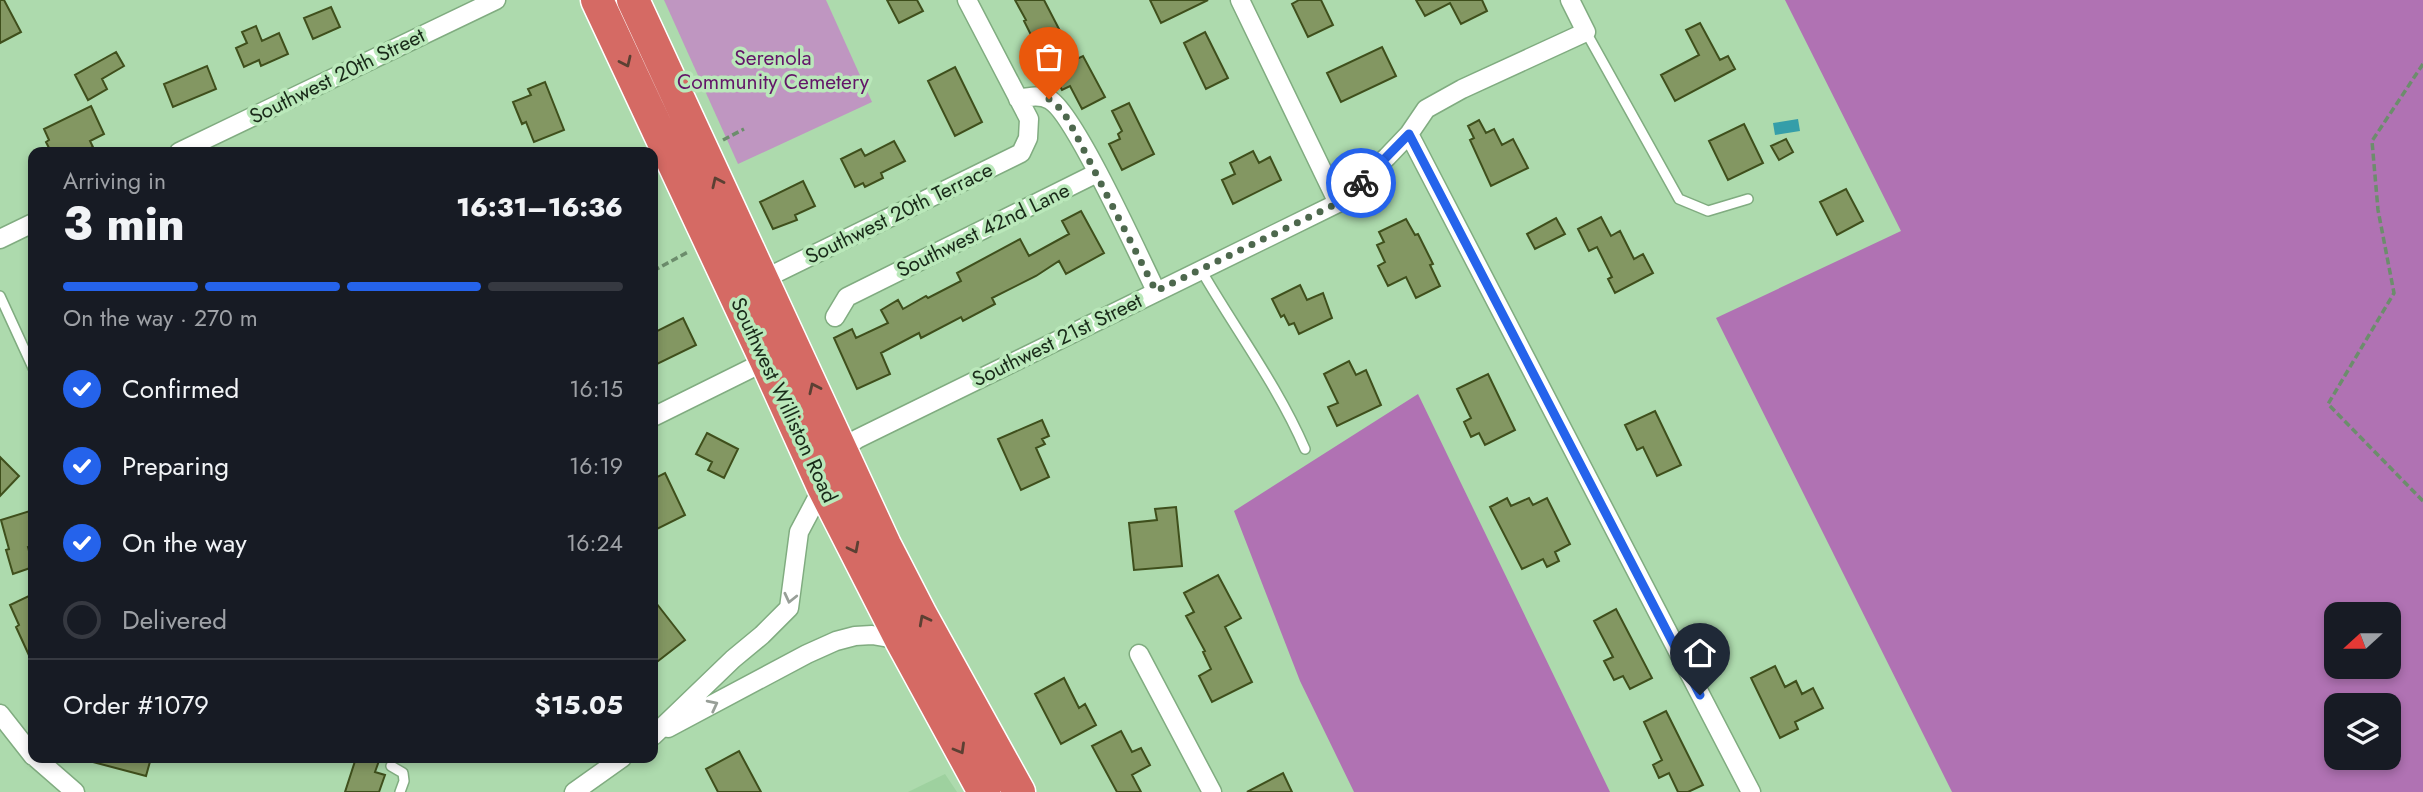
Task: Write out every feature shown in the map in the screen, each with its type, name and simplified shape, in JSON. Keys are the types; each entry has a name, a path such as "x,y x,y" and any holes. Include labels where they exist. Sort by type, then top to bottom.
{"highway":[{"name":"Southwest Williston Road","path":"597,0 823,487 901,640 985,792"},
{"name":"Southwest Williston Road","path":"633,0 921,615 1019,792"}],"street":[{"name":"Southwest 20th Street","path":"189,147 496,0"},
{"path":"967,0 1018,99 1032,96 1049,99 1062,110 1156,291"},
{"path":"1240,0 1338,203"},
{"path":"1570,0 1586,32"},
{"name":"Southwest 21st Street","path":"842,450 857,439 1338,203 1409,134 1426,109 1462,89 1586,32"},
{"name":"Southwest 20th Terrace","path":"762,280 1021,153 1028,138 1029,120 1018,99"},
{"path":"1409,134 1751,792"},
{"name":"Southwest 42nd Lane","path":"835,317 847,297 1097,173"},
{"path":"0,239 28,225"},
{"path":"658,415 766,361"},
{"path":"658,731 789,608 799,532 842,450"},
{"path":"658,733 836,641 872,635 901,640"},
{"path":"1139,654 1212,792"},
{"path":"0,714 28,749"},
{"path":"41,763 75,792"},
{"path":"574,792 615,763"}],"lane":[{"path":"1586,32 1679,199 1708,211 1748,199"},
{"path":"1201,270 1290,413 1305,449"},
{"path":"0,296 28,357"},
{"path":"391,766 403,773 404,781 400,792"}],"path":[{"path":"2423,64 2372,141 2378,210 2394,293 2328,404 2423,501"},
{"path":"658,268 710,242"}],"shaded area":[{"path":"1785,0 2423,0 2423,792 1952,792 1716,318 1901,231"},
{"path":"1418,394 1610,792 1354,792 1300,681 1234,511"},
{"path":"945,774 957,792 908,792"}],"green space":[{"name":"Serenola Community Cemetery","path":"664,0 826,0 872,102 738,164"}],"water":[{"path":"1798,119 1800,131 1775,135 1773,123"}],"building":[{"path":"0,0 4,0 21,32 0,43"},
{"path":"887,0 917,0 923,11 899,23"},
{"path":"1015,0 1044,0 1075,60 1083,56 1105,97 1082,109 1070,86 1062,90"},
{"path":"1150,0 1208,0 1161,23"},
{"path":"1299,0 1321,0 1333,25 1308,37 1292,4"},
{"path":"1416,0 1482,0 1487,11 1461,24 1450,3 1425,16"},
{"path":"331,7 340,27 313,39 304,18"},
{"path":"1700,23 1720,60 1728,56 1735,69 1675,101 1661,75 1699,55 1686,30"},
{"path":"256,26 262,41 279,33 288,54 261,66 259,60 244,67 236,48 247,43 242,32"},
{"path":"1205,32 1228,78 1206,89 1184,43"},
{"path":"1382,47 1396,76 1341,102 1327,73"},
{"path":"116,52 124,66 102,79 107,89 88,100 75,75"},
{"path":"207,66 216,89 173,107 164,84"},
{"path":"955,67 982,122 955,136 928,81"},
{"path":"545,82 564,130 534,142 526,122 522,124 513,102 531,95 528,89"},
{"path":"1129,103 1154,154 1122,170 1109,144 1120,139 1118,134 1122,131 1112,111"},
{"path":"91,106 104,134 90,141 93,147 48,147 46,142 49,140 44,129"},
{"path":"1479,120 1486,133 1494,129 1502,145 1513,139 1528,168 1491,186 1470,140 1474,138 1468,126"},
{"path":"1744,124 1763,163 1728,180 1709,141"},
{"path":"1786,139 1793,152 1779,160 1771,146"},
{"path":"894,141 905,161 881,173 883,178 865,187 863,183 855,187 841,159 861,149 865,156"},
{"path":"1253,151 1259,163 1270,157 1281,180 1233,204 1222,180 1235,174 1230,163"},
{"path":"803,181 815,206 795,215 797,220 773,229 760,202"},
{"path":"1846,189 1863,221 1837,235 1820,202"},
{"path":"1081,211 1104,253 1066,274 1059,261 992,298 995,304 963,321 961,317 921,338 919,333 881,353 890,374 857,389 834,338 852,329 856,338 888,323 881,310 898,300 903,309 926,296 928,298 961,281 957,273 1020,239 1029,256 1069,234 1062,221"},
{"path":"1601,217 1611,236 1620,231 1634,259 1643,254 1653,273 1615,293 1608,279 1612,277 1597,247 1589,251 1578,229"},
{"path":"1556,218 1565,234 1535,249 1527,234"},
{"path":"1406,219 1415,235 1418,234 1433,264 1430,265 1440,286 1416,298 1406,277 1388,286 1378,266 1385,262 1377,245 1384,242 1379,232"},
{"path":"1300,285 1307,300 1323,293 1332,318 1299,334 1294,323 1289,325 1284,315 1281,317 1272,299"},
{"path":"683,318 696,345 658,364 658,330"},
{"path":"1349,361 1356,375 1366,370 1381,405 1337,426 1328,407 1338,403 1324,374"},
{"path":"1488,374 1515,430 1485,445 1479,433 1471,437 1464,422 1471,418 1457,389"},
{"path":"1655,411 1681,465 1657,476 1643,447 1637,450 1625,425"},
{"path":"1042,420 1049,436 1042,439 1045,444 1036,448 1049,477 1021,490 998,439"},
{"path":"707,433 738,449 724,478 708,470 712,462 696,454"},
{"path":"0,457 19,476 0,496"},
{"path":"665,473 685,515 658,528 658,476"},
{"path":"1507,498 1511,506 1529,498 1533,505 1547,498 1570,544 1555,552 1559,561 1547,567 1543,559 1522,569 1490,507"},
{"path":"1176,507 1182,566 1134,570 1129,523 1157,520 1155,509"},
{"path":"28,512 28,569 13,574 1,520"},
{"path":"1218,575 1241,618 1225,627 1252,682 1212,702 1199,676 1211,669 1203,652 1205,651 1186,616 1194,612 1184,593"},
{"path":"28,596 28,653 16,627 19,625 10,605"},
{"path":"658,605 685,640 658,661"},
{"path":"1616,609 1652,678 1630,689 1623,676 1614,680 1604,661 1613,657 1594,621"},
{"path":"1775,666 1785,687 1796,681 1802,694 1813,688 1823,708 1795,722 1798,729 1780,738 1751,678"},
{"path":"1064,678 1079,708 1085,704 1096,725 1061,744 1035,694"},
{"path":"1666,711 1703,785 1688,792 1678,792 1669,773 1659,778 1653,765 1662,760 1644,722"},
{"path":"1121,731 1132,752 1141,748 1150,765 1132,775 1141,792 1117,792 1092,746"},
{"path":"739,751 761,792 718,792 706,769"},
{"path":"97,763 150,763 146,776"},
{"path":"354,763 378,763 375,772 385,775 379,792 345,792"},
{"path":"1283,773 1292,792 1247,792"}],"way so far":[{"path":"1049,99 1062,110 1070,123 1156,291 1338,203 1361,183"}],"route":[{"path":"1361,183 1409,134 1700,695"}]}
